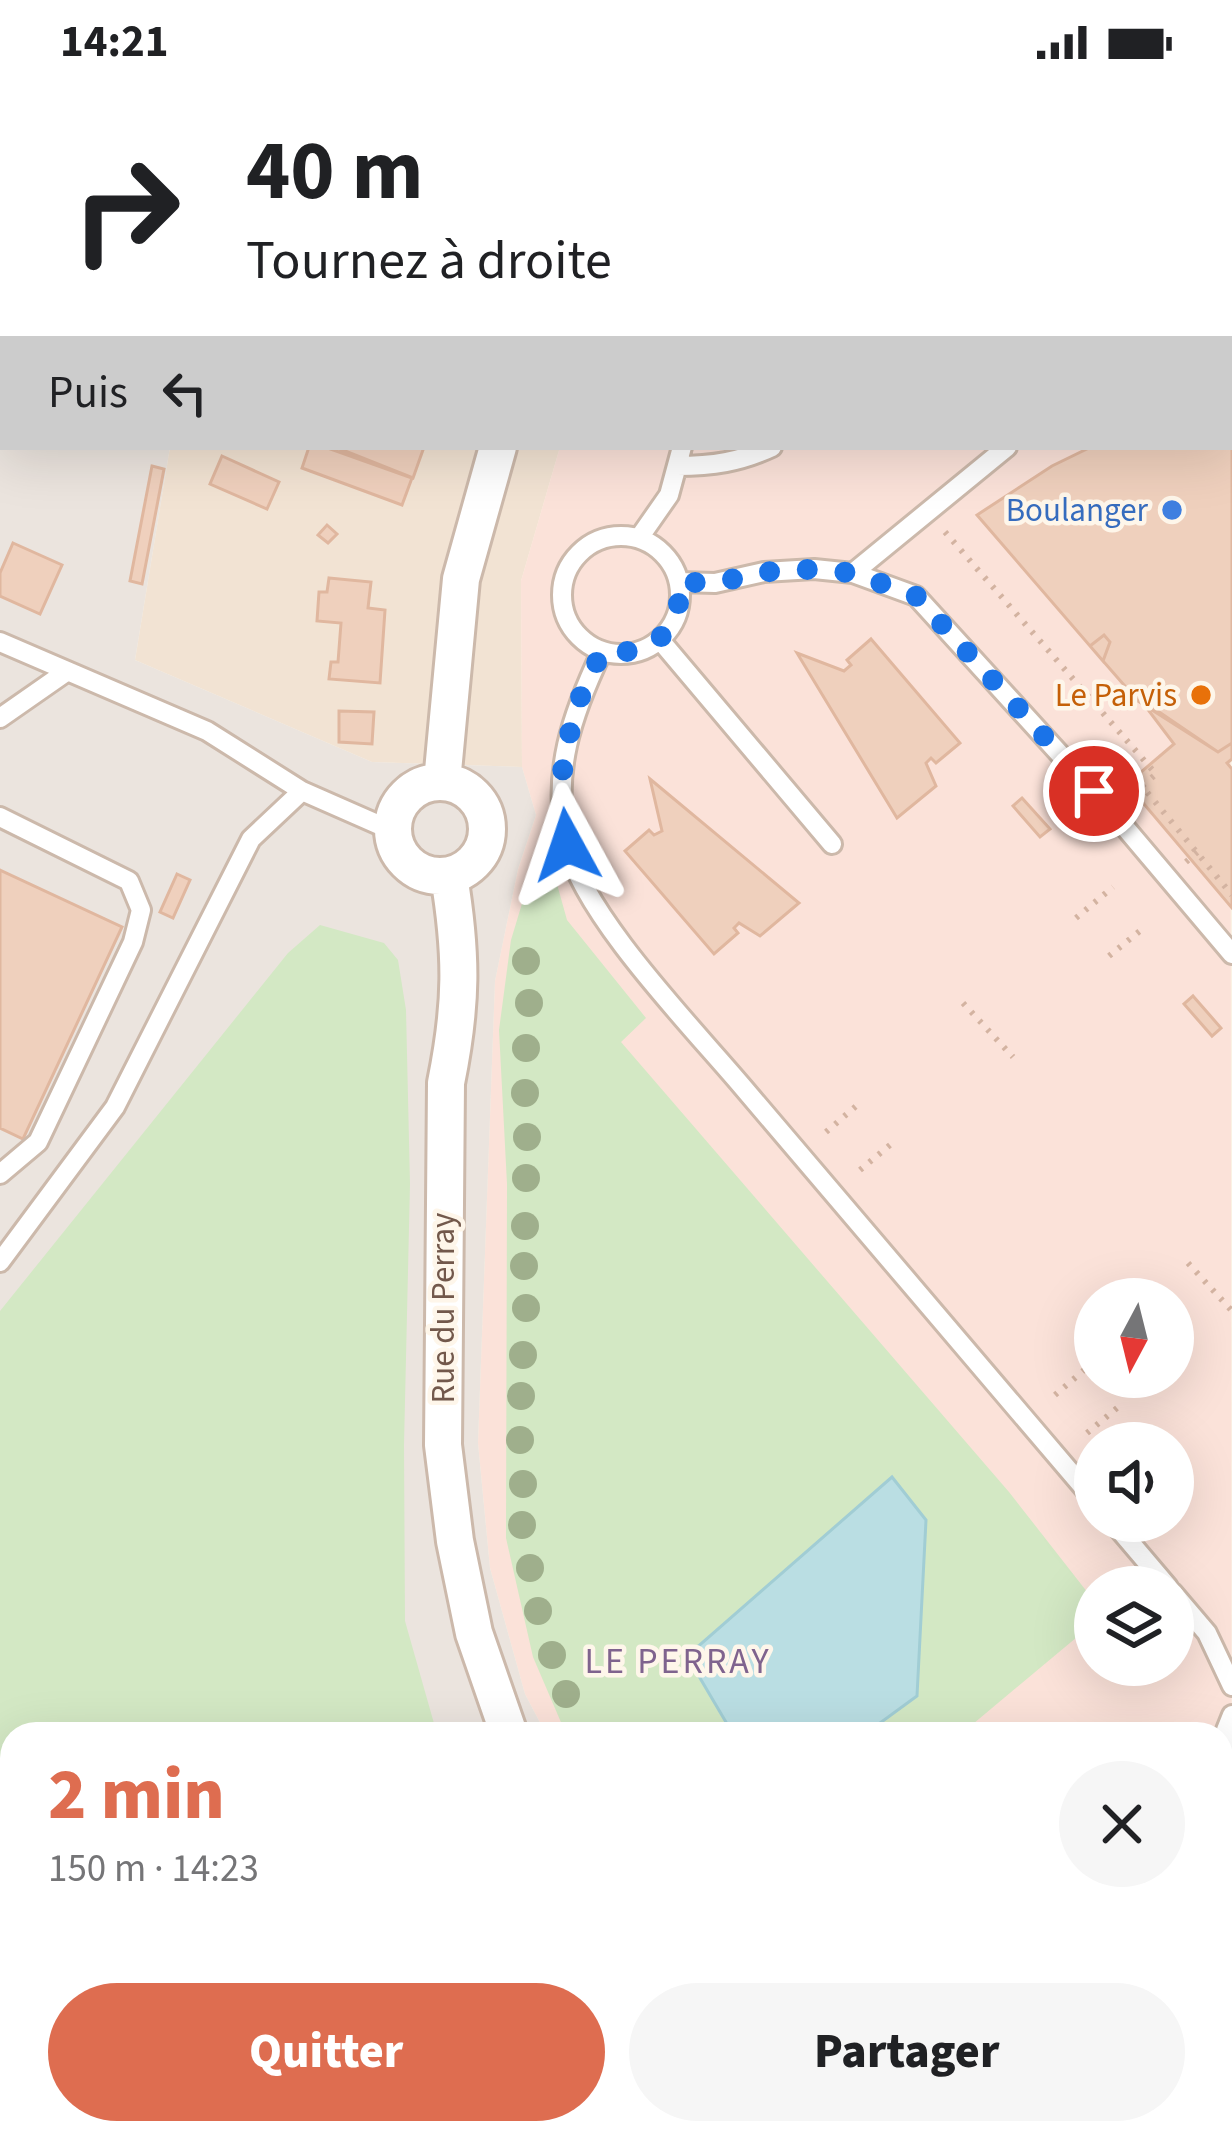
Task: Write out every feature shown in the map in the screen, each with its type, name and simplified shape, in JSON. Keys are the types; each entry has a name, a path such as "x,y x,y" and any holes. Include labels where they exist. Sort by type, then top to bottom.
{"street":[{"path":"442,782 461,579 497,450"},
{"path":"442,782 470,793 486,819 488,834 475,862 449,876 432,876 404,861 393,831 401,801 413,790 442,782"},
{"name":"Rue du Perray","path":"449,876 460,944 457,1028 446,1083 442,1444 454,1541 474,1633 505,1722"}],"lane":[{"path":"638,538 669,495 680,456 716,466 766,450"},
{"path":"853,573 1003,450"},
{"path":"618,535 638,538 665,555 679,582 678,613 660,640 643,650 602,651 570,626 562,607 561,586 580,550 618,535"},
{"path":"679,582 715,583 764,572 814,569 853,573 916,596 1107,806 1232,954"},
{"path":"660,640 832,844"},
{"path":"0,642 207,731 302,791 393,831"},
{"path":"602,651 574,711 561,779 567,845 590,899 665,996 1074,1476"},
{"path":"0,718 66,672"},
{"path":"0,1262 115,1107 251,839 302,791"},
{"path":"0,817 129,881 141,910 134,943 38,1142 0,1174"},
{"path":"1130,1542 1150,1566"},
{"path":"1194,1617 1207,1633 1232,1686"}],"path":[{"path":"945,532 1156,774 1142,786 1232,895"},
{"path":"1076,918 1113,887"},
{"path":"1109,956 1146,926"},
{"path":"963,1003 1013,1057"},
{"path":"826,1132 862,1101"},
{"path":"860,1170 896,1140"},
{"path":"1188,1263 1232,1311"},
{"path":"1054,1395 1074,1378"},
{"path":"1100,1422 1123,1403"}],"shaded area":[{"path":"0,450 170,450 135,660 372,762 522,767 536,815 518,869 495,981 478,1443 490,1568 525,1694 540,1722 0,1722"},
{"path":"170,450 559,450 521,581 522,767 372,762 135,660"},
{"path":"559,450 1230,450 1232,1722 540,1722 525,1694 490,1568 478,1443 495,981 518,869 536,815 522,767 521,581"}],"green space":[{"path":"543,834 567,920 646,1018 621,1042 1009,1492 1074,1575 1074,1640 975,1722 561,1722 533,1657 506,1538 507,1184 499,1030 511,940"},
{"path":"320,925 384,943 398,960 406,1010 410,1184 405,1621 434,1722 0,1722 0,1311 288,953"}],"water":[{"path":"892,1477 926,1520 917,1696 881,1722 726,1722 687,1656"}],"building":[{"path":"308,450 333,450 412,478 402,505 302,468"},
{"path":"343,450 423,450 413,478"},
{"path":"1085,450 1232,450 1232,743 1218,752 1138,701 1103,661 1110,642 1104,635 1090,646 977,515"},
{"path":"222,456 279,482 267,509 210,484"},
{"path":"152,466 164,469 142,584 130,581"},
{"path":"327,525 337,534 328,543 318,535"},
{"path":"13,543 62,565 40,614 0,596 0,573"},
{"path":"329,578 371,582 368,608 385,610 380,683 329,679 331,662 338,662 341,623 317,621 319,592 327,592"},
{"path":"1104,635 1110,642 1103,661 1090,646"},
{"path":"871,639 960,743 936,763 931,758 926,763 936,786 897,818 797,653 844,671 851,665 847,660"},
{"path":"1140,699 1218,752 1232,743 1232,759 1227,763 1232,769 1232,908 1127,784 1174,744"},
{"path":"339,711 374,712 372,744 339,742"},
{"path":"650,779 799,903 760,936 739,923 734,928 738,933 714,954 625,851 649,830 654,835 662,831"},
{"path":"1022,798 1050,829 1040,837 1013,806"},
{"path":"0,870 122,927 23,1139 0,1128"},
{"path":"177,874 190,880 173,918 160,912"},
{"path":"1193,996 1221,1028 1212,1036 1184,1004"}],"place":[{"name":"Boulanger","path":"1172,510"},
{"name":"Le Parvis","path":"1201,695"}],"district":[{"name":"LE PERRAY","path":"678,1661"}],"route":[{"path":"567,845 561,779 574,711 602,651 622,654 660,640 678,613 679,582 715,583 764,572 853,573 916,596 1094,791"}]}
